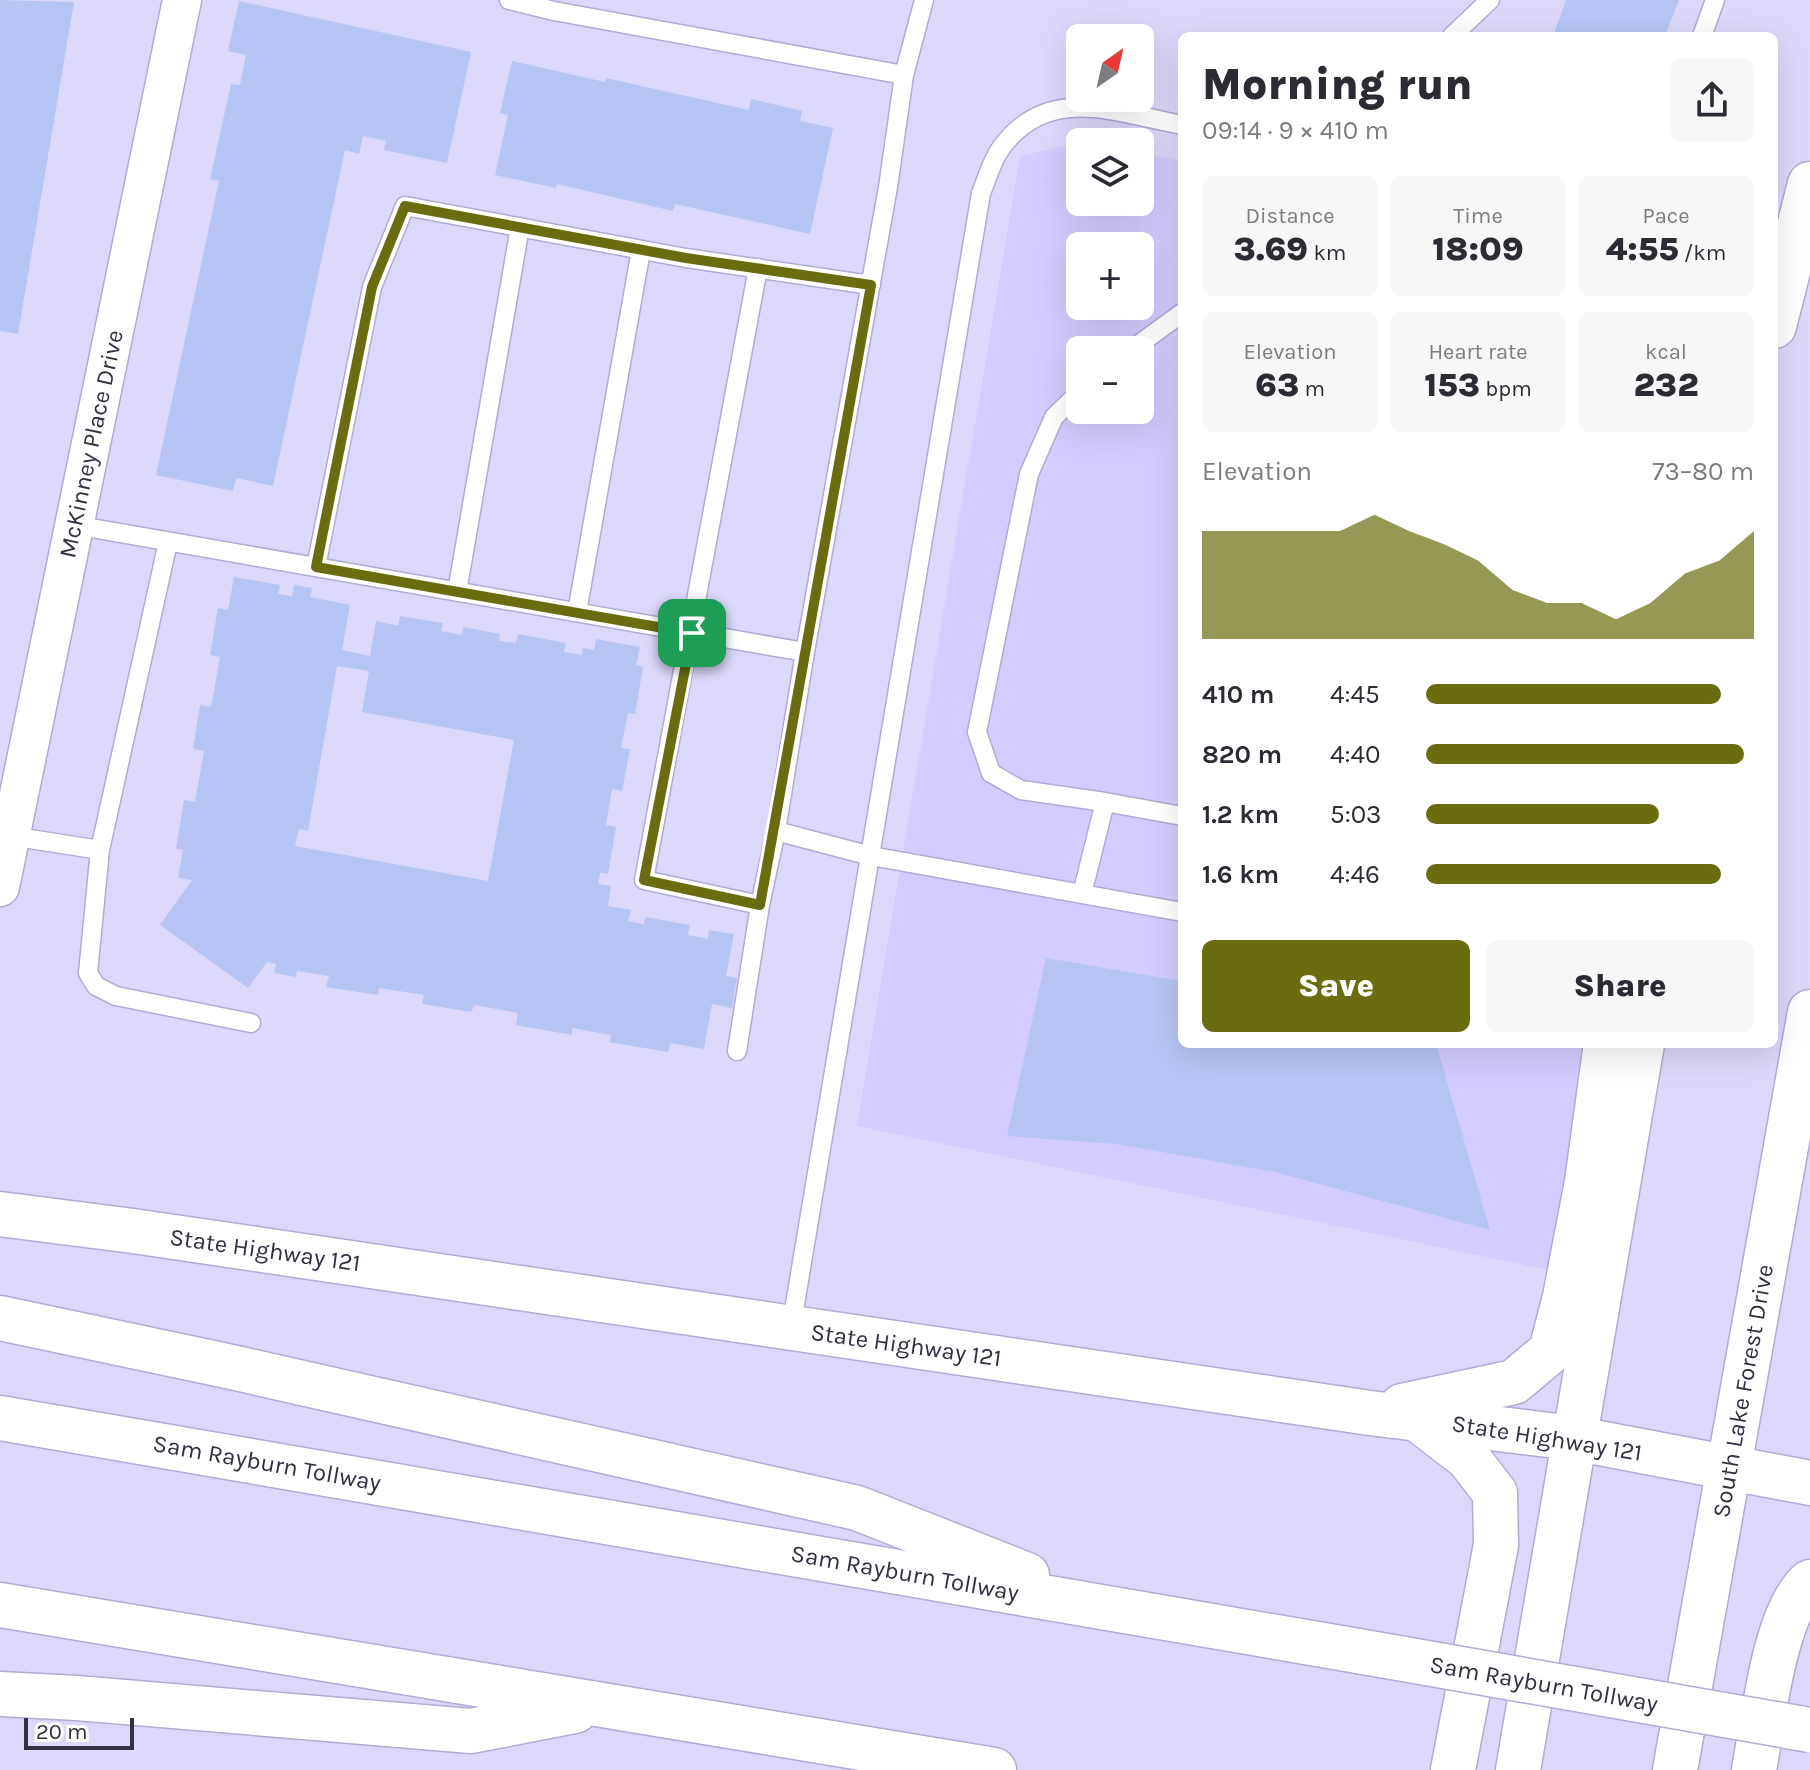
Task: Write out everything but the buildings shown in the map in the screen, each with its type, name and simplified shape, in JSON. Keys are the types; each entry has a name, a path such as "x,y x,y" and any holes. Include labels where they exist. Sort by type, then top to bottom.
{"main road":[{"path":"1778,294 1785,239 1810,184"},
{"name":"South Lake Forest Drive","path":"1675,1770 1810,1012"},
{"path":"1370,1413 1514,1382 1551,1351 1565,1297 1587,1182 1608,1048"},
{"path":"1518,1770 1641,1048"},
{"name":"State Highway 121","path":"0,1214 1370,1413 1573,1438 1810,1483"},
{"path":"0,1318 857,1508 1115,1610"},
{"name":"Sam Rayburn Tollway","path":"0,1418 1810,1730"},
{"path":"1418,1419 1468,1458 1495,1493 1496,1545 1453,1770"},
{"path":"1754,1770 1779,1639 1802,1588 1810,1582"},
{"path":"0,1605 994,1770"},
{"path":"0,1694 471,1731 601,1705"}],"street":[{"name":"McKinney Place Drive","path":"0,887 182,0"}],"lane":[{"path":"509,0 904,75"},
{"path":"737,1051 760,905 776,831 871,285 904,75 924,0"},
{"path":"1456,32 1490,0"},
{"path":"1703,32 1715,0"},
{"path":"791,1328 981,193 1000,149 1028,121 1053,109 1077,105 1178,124"},
{"path":"316,567 372,287 405,206 641,250 871,285"},
{"path":"457,592 520,227"},
{"path":"577,612 641,250"},
{"path":"758,268 644,880 760,905"},
{"path":"1150,336 1178,316"},
{"path":"1066,405 1054,417 1029,474 977,732 991,773 1021,790 1178,815"},
{"path":"74,525 805,652"},
{"path":"168,542 100,850 88,973 96,986 116,996 251,1023"},
{"path":"1082,894 1105,802"},
{"path":"776,831 871,856 1178,911"},
{"path":"11,836 100,850"}],"shaded area":[{"path":"1066,146 1066,216 1154,216 1154,156 1178,160 1178,1048 1599,1048 1558,1272 857,1126 1020,156"}],"route":[{"path":"405,206 686,258 871,285 776,831 760,905 644,880 692,633 316,567 372,287 405,206"}]}
